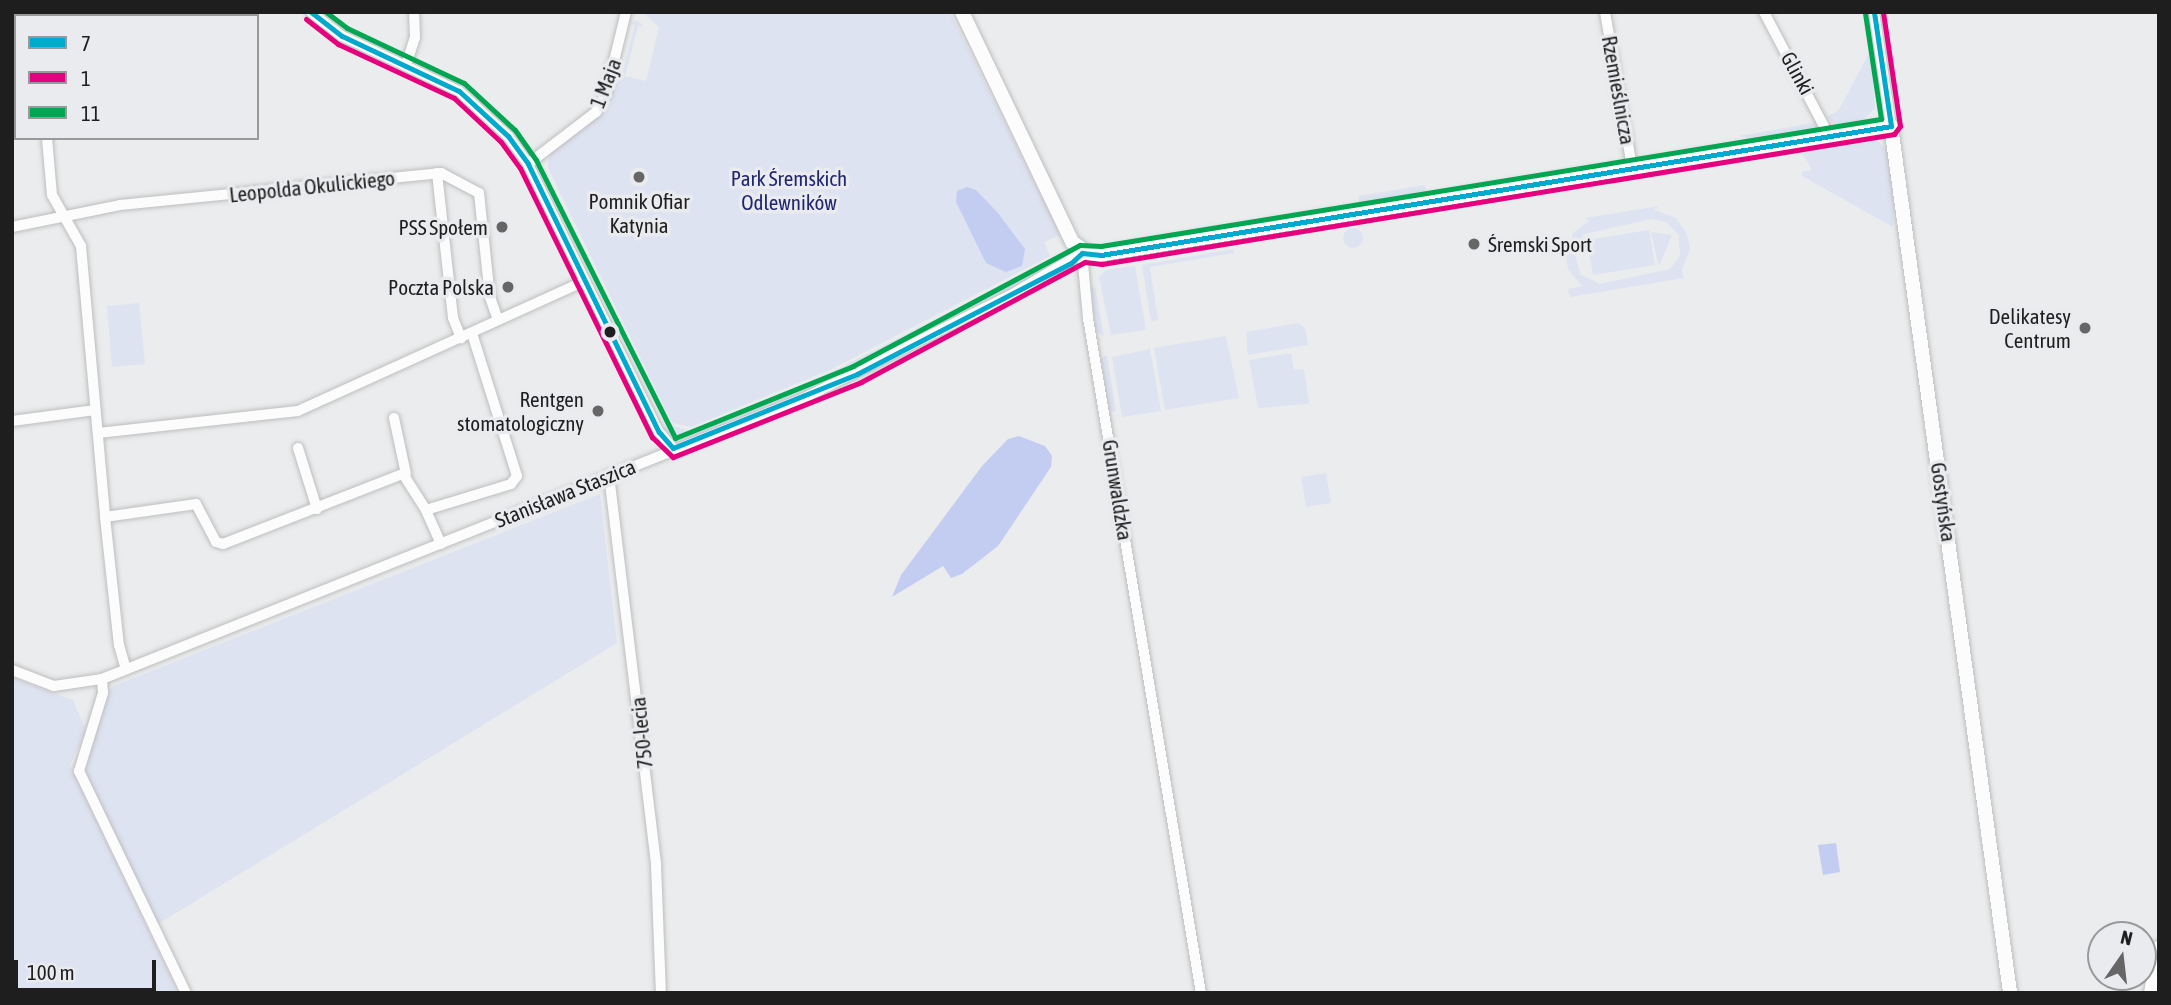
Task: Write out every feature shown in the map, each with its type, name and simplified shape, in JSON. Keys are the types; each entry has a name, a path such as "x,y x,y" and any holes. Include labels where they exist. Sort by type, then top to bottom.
{"main road":[{"name":"Grunwaldzka","path":"962,12 1069,237 1082,253"},
{"path":"1082,253 1101,255 1891,126"},
{"name":"Gostyńska","path":"1891,126 2010,993"},
{"path":"2151,993 2159,948"}],"street":[{"path":"114,14 141,12"},
{"path":"311,12 342,36 406,65 476,103 503,130 528,164 659,432 673,448"},
{"path":"406,65 415,38 414,12"},
{"name":"1 Maja","path":"528,164 596,112 606,94 626,12"},
{"name":"Rzemieślnicza","path":"1605,12 1632,167"},
{"name":"Glinki","path":"1764,12 1829,136"},
{"name":"Gostyńska","path":"1874,12 1891,126"},
{"path":"47,140 52,195 81,246 105,517 119,645 126,669"},
{"path":"437,173 453,318 461,338"},
{"name":"Leopolda Okulickiego","path":"12,227 120,205 437,173 470,185 480,195 491,297 498,320"},
{"name":"Stanisława Staszica","path":"12,670 54,686 102,679 857,374 1072,263 1082,253"},
{"name":"Grunwaldzka","path":"1082,253 1088,318 1200,993"},
{"path":"98,433 242,421 298,411 584,281"},
{"path":"426,510 511,484 517,476 472,333"},
{"path":"12,421 95,410"},
{"path":"394,418 406,474 441,544"},
{"path":"298,448 317,509"},
{"path":"105,517 195,504 216,542 223,544 406,474"},
{"name":"750-lecia","path":"609,475 656,865 661,993"},
{"path":"102,679 103,693 79,771 186,993"}],"green space":[{"name":"Park Śremskich Odlewników","path":"642,12 950,12 1060,235 1044,242 1050,256 832,369 691,427 672,423 548,168 549,155 602,114 615,74 622,75 635,25 631,24 637,20 644,27 638,26 625,76 646,81 659,27"},
{"path":"1871,49 1875,108 1861,122 1834,125 1827,117 1839,110"},
{"path":"1818,122 1818,130 1759,140 1739,136"},
{"path":"1872,135 1888,151 1894,192 1893,227 1802,176 1802,172 1812,170 1803,155 1810,145"},
{"path":"1425,185 1426,191 1397,200 1359,202 1358,196"},
{"path":"1659,206 1654,210 1676,218 1687,234 1690,249 1682,269 1684,278 1570,297 1568,289 1582,286 1568,269 1565,251 1574,232 1589,221 1585,218","holes":["1651,219 1666,222 1679,235 1680,256 1670,269 1600,284 1581,275 1574,252 1584,234"]},
{"path":"1353,228 1360,231 1363,238 1360,245 1353,248 1346,245 1343,238 1346,231"},
{"path":"1649,230 1655,265 1593,275 1587,240"},
{"path":"1651,232 1672,235 1660,264 1658,263"},
{"path":"1233,249 1234,253 1150,267 1158,320 1151,321 1142,265"},
{"path":"1045,263 1048,269 799,393 689,437 672,436 663,428 669,425 691,431 834,371"},
{"path":"1135,266 1146,330 1111,335 1099,277 1106,270"},
{"path":"1095,287 1104,336 1096,332 1089,288"},
{"path":"139,303 145,364 112,367 107,306"},
{"path":"1298,323 1305,328 1308,345 1248,355 1246,332"},
{"path":"1226,336 1239,398 1165,410 1154,348"},
{"path":"1150,349 1161,411 1122,417 1112,357"},
{"path":"1291,353 1294,370 1304,369 1309,404 1258,408 1249,360"},
{"path":"1107,355 1116,411 1110,412 1101,358"},
{"path":"1326,473 1331,503 1306,507 1301,477"},
{"path":"600,494 617,643 158,924 83,770 111,687"},
{"path":"12,678 73,700 86,731 70,765 178,993 12,993"}],"water":[{"path":"967,187 976,190 998,213 1025,249 1022,266 1006,272 986,263 956,202 957,191"},
{"path":"1019,436 1045,446 1052,456 1051,467 998,546 962,574 951,578 943,566 892,597 901,575 982,466 1008,439"},
{"path":"1836,843 1840,872 1823,875 1818,845"}],"transit line":[{"name":"7","path":"311,12 342,36 459,91 508,136 528,164 659,432 673,448 857,374 1071,263 1082,253 1101,255 1891,126 1874,12"},
{"name":"11","path":"326,12 347,28 464,83 515,130 536,160 675,438 853,366 1080,245 1101,246 1881,119 1865,13"},
{"name":"1","path":"306,19 338,44 454,98 501,142 520,168 652,437 673,457 861,382 1085,262 1102,264 1894,134 1900,126 1883,12"}],"place":[{"name":"Pomnik Ofiar Katynia","path":"639,177"},
{"name":"PSS Społem","path":"502,227"},
{"name":"Śremski Sport","path":"1474,244"},
{"name":"Poczta Polska","path":"508,287"},
{"name":"Delikatesy Centrum","path":"2085,328"},
{"name":"Rentgen stomatologiczny","path":"598,411"}]}
